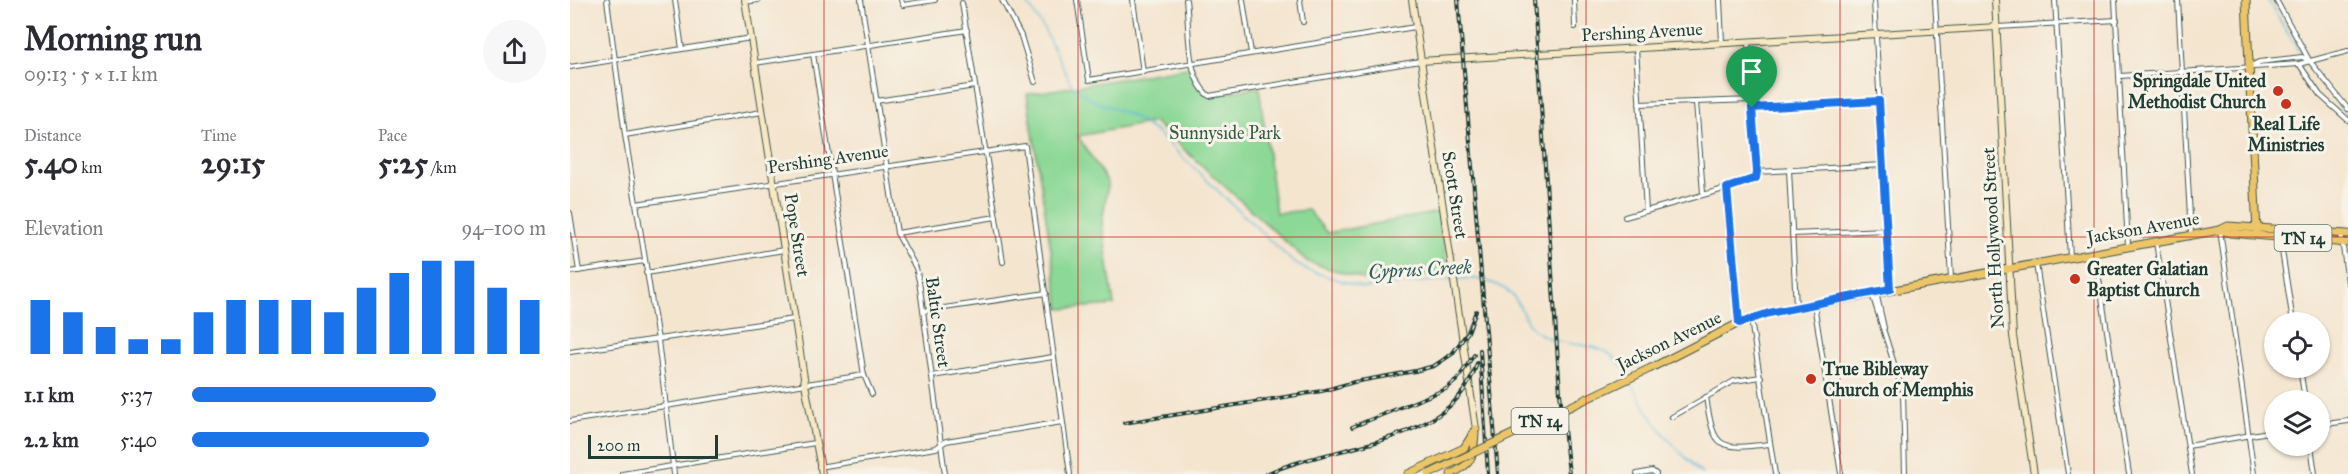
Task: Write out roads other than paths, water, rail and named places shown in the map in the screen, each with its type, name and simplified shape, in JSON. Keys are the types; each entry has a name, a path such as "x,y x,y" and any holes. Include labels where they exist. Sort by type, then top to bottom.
{"main road":[{"path":"2246,0 2257,230"},
{"path":"2244,226 2252,220 2256,211"},
{"name":"Jackson Avenue","path":"1429,474 1751,319 1796,307 2220,230 2228,226 2244,226 2257,230"},
{"name":"Jackson Avenue","path":"2220,230 2230,233 2257,230 2345,234"},
{"name":"Jackson Avenue","path":"2279,232 2345,243"},
{"path":"1408,474 1464,448 1476,429"},
{"path":"1451,474 1466,467 1471,459 1476,429"}],"street":[{"path":"607,0 625,135 658,340 664,408 674,474"},
{"path":"675,0 682,49"},
{"path":"745,1 758,0"},
{"name":"Baltic Street","path":"861,0 897,233 916,268 924,311 945,474"},
{"path":"901,0 903,5 935,0"},
{"path":"1002,0 1022,36 1035,82"},
{"path":"1077,0 1089,80 1415,27"},
{"path":"1133,0 1143,72"},
{"path":"1186,0 1191,63"},
{"path":"1243,0 1251,53"},
{"path":"1300,0 1303,22"},
{"name":"Scott Street","path":"1412,0 1476,429"},
{"path":"1574,0 1575,27"},
{"path":"1720,0 1722,43"},
{"path":"1874,0 1890,289"},
{"path":"1935,0 1951,278"},
{"name":"North Hollywood Street","path":"1995,0 2013,336 2034,474"},
{"path":"2055,0 2070,256"},
{"path":"2115,0 2128,246"},
{"path":"2178,0 2191,235"},
{"path":"2276,0 2320,95 2348,120"},
{"name":"Pope Street","path":"745,1 805,384 821,471"},
{"path":"962,3 1003,262"},
{"name":"Pershing Avenue","path":"1191,63 1202,90 1209,96 1420,61 2117,20"},
{"path":"755,63 967,30"},
{"path":"570,67 751,38"},
{"path":"1625,217 1756,178 1748,42"},
{"path":"1636,48 1646,211"},
{"path":"2120,76 2249,67 2259,62 2304,61 2348,51"},
{"path":"813,54 864,375 872,394"},
{"path":"2304,61 2348,108"},
{"path":"876,101 975,86"},
{"path":"1639,104 1752,100"},
{"path":"1752,108 1879,101"},
{"path":"1696,102 1703,193"},
{"path":"625,135 762,112"},
{"name":"Pershing Avenue","path":"636,204 1025,146 1046,292"},
{"path":"1757,172 1883,165"},
{"path":"1789,170 1796,307"},
{"path":"1727,188 1739,323"},
{"path":"570,213 579,271"},
{"path":"897,233 996,217"},
{"path":"1792,234 1886,230"},
{"path":"2220,230 2254,474"},
{"path":"2279,232 2291,312"},
{"path":"2345,234 2348,282"},
{"path":"2156,241 2192,474"},
{"path":"646,273 784,250"},
{"path":"2095,252 2129,474"},
{"path":"570,273 645,261"},
{"path":"2036,262 2068,474"},
{"path":"924,311 1046,292 1070,474"},
{"path":"1874,292 1903,392 1905,474"},
{"path":"1814,304 1841,474"},
{"path":"570,352 795,319"},
{"path":"1751,319 1775,474"},
{"path":"932,376 1053,357"},
{"path":"570,421 864,375"},
{"path":"1672,417 1734,381 1761,377"},
{"path":"1706,397 1711,430 1716,440 1735,448 1770,444"},
{"path":"821,471 936,447 941,444 1062,422"},
{"path":"2330,424 2348,422"},
{"path":"2188,446 2264,433"},
{"path":"622,474 815,443"},
{"path":"2312,456 2315,474"},
{"path":"1637,474 1654,473"}],"waterway":[{"name":"Cyprus Creek","path":"1025,0 1044,29 1071,84 1090,99 1132,116 1155,131 1293,262 1307,270 1364,288 1453,279"},
{"path":"2268,0 2301,55"},
{"path":"2306,65 2348,115"},
{"name":"Cyprus Creek","path":"1457,279 1481,280 1505,289 1516,300 1535,331 1552,340 1600,349 1620,363 1628,376"},
{"name":"Cyprus Creek","path":"1630,380 1662,431 1702,474"}],"railway":[{"path":"1458,0 1498,474"},
{"path":"1534,0 1560,393 1569,474"},
{"path":"1124,423 1322,391 1354,382 1434,366 1452,354 1468,332 1476,311"},
{"path":"1480,350 1488,474"},
{"path":"1352,427 1446,389 1457,380 1474,355"},
{"path":"1266,474 1293,464 1388,438 1417,427 1443,411 1464,391 1477,363"}],"place":[{"name":"Springdale United Methodist Church","path":"2278,91"},
{"name":"Real Life Ministries","path":"2286,104"},
{"name":"Greater Galatian Baptist Church","path":"2075,279"},
{"name":"True Bibleway Church of Memphis","path":"1811,379"}],"park label":[{"name":"Sunnyside Park","path":"1225,133"}]}
